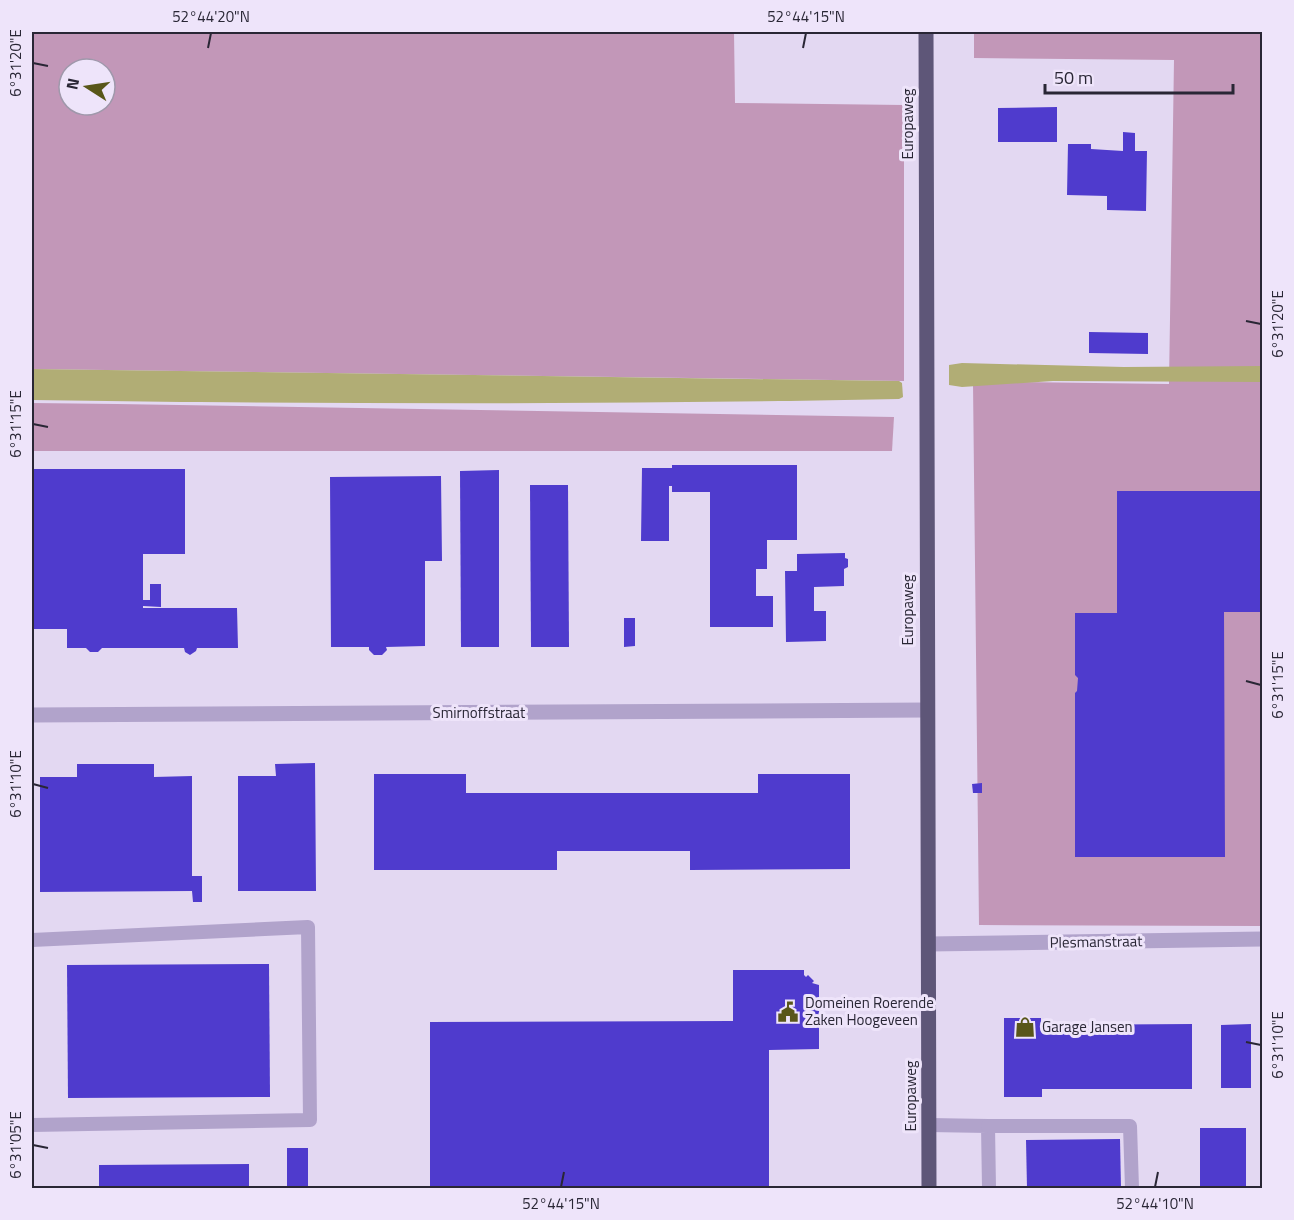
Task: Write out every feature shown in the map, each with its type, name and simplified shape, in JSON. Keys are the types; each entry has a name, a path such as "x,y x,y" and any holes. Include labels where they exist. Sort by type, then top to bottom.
{"main road":[{"name":"Europaweg","path":"926,32 929,1188"}],"street":[{"name":"Smirnoffstraat","path":"32,715 927,710"},
{"name":"Plesmanstraat","path":"928,944 1263,939"}],"lane":[{"path":"32,940 308,927 310,1120 32,1125"},
{"path":"929,1125 1130,1126 1131,1188"},
{"path":"988,1126 989,1188"}],"shaded area":[{"path":"32,32 734,32 735,103 904,105 904,381 32,369"},
{"path":"974,32 1262,32 1262,926 979,925 973,383 1169,384 1174,60 974,58"},
{"path":"962,363 1124,367 1262,366 1262,382 1053,381 962,387 949,385 949,365"},
{"path":"32,369 899,381 902,383 903,397 899,399 791,401 574,403 32,400"},
{"path":"32,403 894,417 892,451 32,451"}],"building":[{"path":"1057,107 1057,142 998,142 998,108"},
{"path":"1123,132 1135,133 1135,151 1147,151 1146,211 1107,210 1107,196 1067,195 1068,144 1091,144 1091,149 1123,151"},
{"path":"1089,332 1148,333 1148,354 1089,353"},
{"path":"672,465 797,465 797,540 767,540 767,569 756,569 756,596 773,596 773,627 710,627 710,492 672,492 672,486 669,486 669,541 641,541 642,468 672,468"},
{"path":"32,469 185,469 185,554 143,554 143,600 150,600 150,584 161,584 161,607 143,606 143,608 237,608 238,648 197,648 190,655 185,652 184,648 102,648 98,652 90,652 86,648 67,648 67,629 33,629"},
{"path":"499,470 499,647 461,647 460,471"},
{"path":"441,476 442,561 425,561 425,646 386,647 387,650 382,655 374,655 369,647 331,647 330,477"},
{"path":"530,485 568,485 569,647 531,647"},
{"path":"1117,491 1262,491 1262,612 1224,612 1225,857 1075,857 1075,693 1078,678 1075,675 1075,613 1117,613"},
{"path":"845,553 848,567 844,569 844,586 814,587 814,611 826,611 826,641 786,642 785,571 797,571 797,554"},
{"path":"624,618 635,618 635,646 624,647"},
{"path":"315,763 316,891 238,891 238,776 276,776 275,764"},
{"path":"77,764 154,764 154,777 192,776 192,876 202,876 202,902 193,902 192,891 40,892 40,777 77,777"},
{"path":"374,774 466,774 466,793 758,793 758,774 850,774 850,869 690,870 690,851 557,851 557,870 374,870"},
{"path":"982,783 982,793 973,793 972,784"},
{"path":"269,964 270,1097 68,1098 67,965"},
{"path":"733,970 804,970 804,975 806,977 808,975 814,981 812,983 819,985 819,1049 769,1050 769,1188 430,1188 430,1022 733,1021"},
{"path":"1004,1018 1041,1018 1041,1025 1192,1024 1192,1089 1042,1089 1042,1097 1004,1097"},
{"path":"1251,1024 1251,1088 1221,1088 1221,1025"},
{"path":"1200,1128 1246,1128 1246,1188 1200,1188"},
{"path":"1120,1139 1121,1188 1027,1188 1026,1140"},
{"path":"287,1148 308,1148 308,1188 287,1188"},
{"path":"249,1164 249,1188 99,1188 99,1165"}],"place":[{"name":"Domeinen Roerende Zaken Hoogeveen","path":"788,1012"},
{"name":"Garage Jansen","path":"1025,1027"}]}
